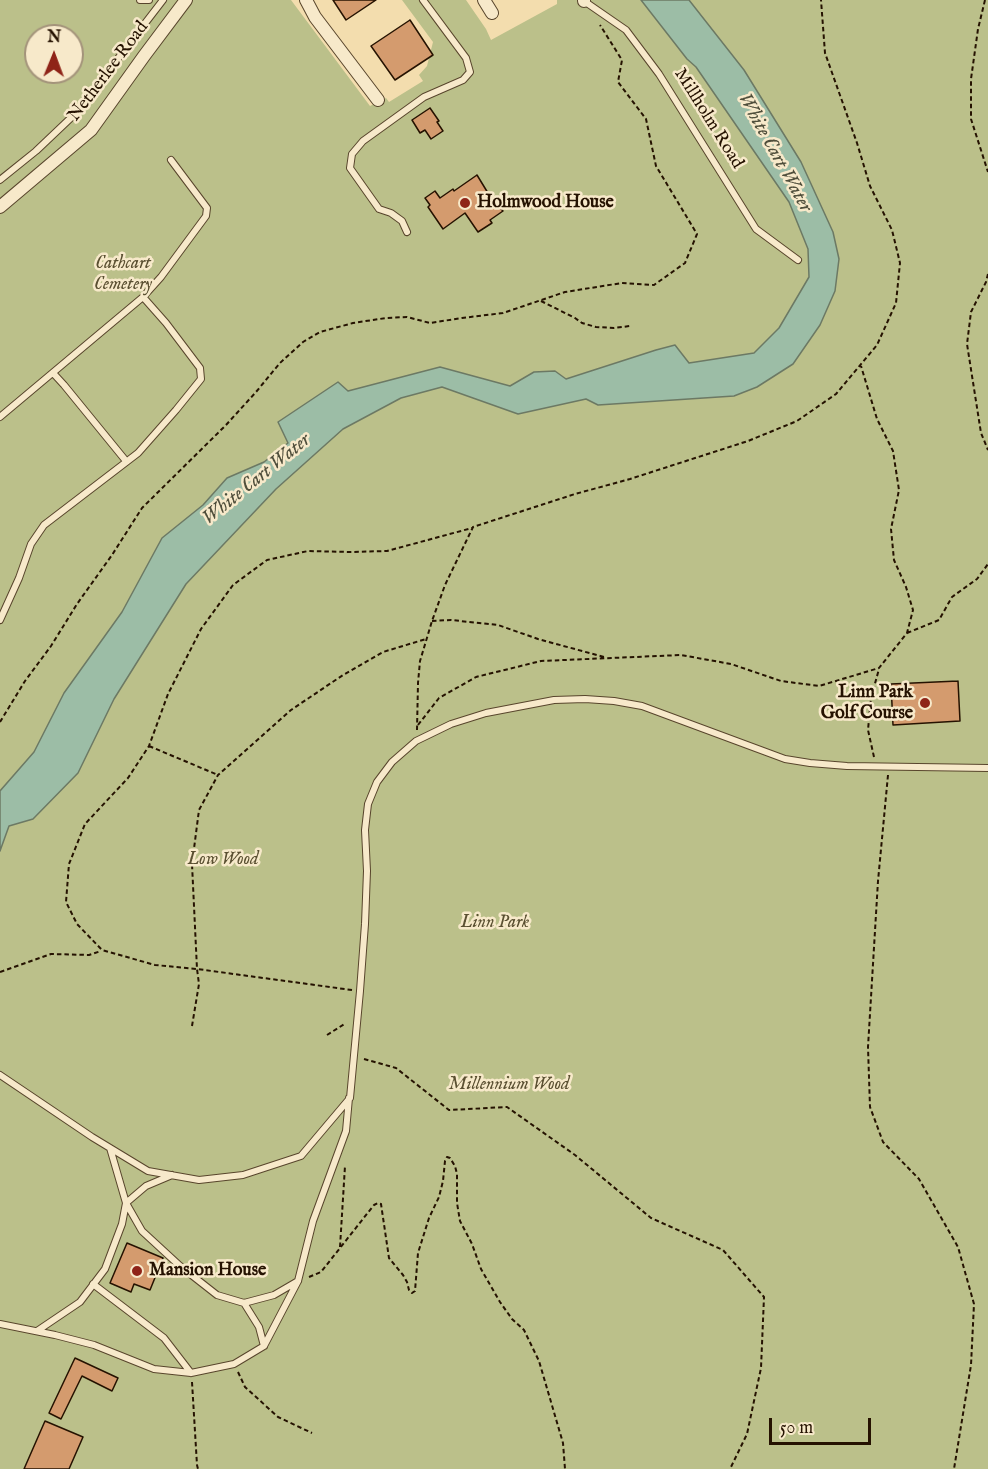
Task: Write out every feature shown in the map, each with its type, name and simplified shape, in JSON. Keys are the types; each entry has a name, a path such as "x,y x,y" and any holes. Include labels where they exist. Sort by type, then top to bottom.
{"street":[{"name":"Netherlee Road","path":"0,207 91,130 186,0"},
{"path":"306,0 315,17 378,100"},
{"path":"484,0 492,13"}],"lane":[{"path":"140,0 148,0"},
{"path":"0,180 36,152 76,113 162,0"},
{"path":"407,232 402,221 391,213 379,209 350,168 352,154 363,141 424,97 463,80 470,72 466,58 423,0"},
{"name":"Millholm Road","path":"584,0 626,30 659,75 756,229 798,260"},
{"path":"0,417 143,297 161,277 206,216 207,208 171,160"},
{"path":"0,620 31,544 44,525 138,453 201,379 200,368 143,297"},
{"path":"52,373 126,461"},
{"path":"0,1324 94,1345 154,1369 191,1373 236,1363 264,1346 298,1281 313,1221 346,1131 365,924 367,871 365,830 368,804 376,782 392,762 416,741 451,724 486,713 554,700 585,699 642,706 785,759 847,766 988,768"},
{"path":"0,1075 148,1170 199,1180 243,1175 301,1156 350,1098"},
{"path":"110,1147 126,1203 142,1232 217,1295 244,1303 274,1295 298,1281"},
{"path":"37,1331 80,1302 105,1269 122,1224 126,1203 146,1186 172,1175"},
{"path":"93,1284 164,1338 191,1373"},
{"path":"244,1303 259,1327 264,1346"}],"path":[{"path":"360,991 155,965 102,950 77,924 66,902 69,864 85,824 128,778 149,746 168,694 201,629 233,585 267,560 308,551 387,551 473,528 748,441 797,421 836,394 877,345 896,303 900,263 892,230 870,186 825,53 821,0"},
{"path":"984,0 971,79 971,119 988,172"},
{"path":"0,722 25,681 51,646 142,508 226,425 280,363 303,342 320,332 353,323 407,317 429,323 503,313 565,292 622,283 654,285 685,263 697,234 656,166 646,119 618,82 622,60 597,20"},
{"path":"988,274 971,312 967,344 981,433 988,450"},
{"path":"541,301 582,323 596,327 630,326"},
{"path":"861,366 877,418 893,451 899,490 891,529 894,560 913,610 908,633 879,669 871,698 868,730 876,766"},
{"path":"416,741 420,661 445,585 473,528"},
{"path":"908,633 939,620 952,597 977,579 988,564"},
{"path":"432,621 451,620 498,625 538,639 607,658"},
{"path":"192,1026 199,984 192,864 199,810 218,775 291,710 343,675 383,652 426,639"},
{"path":"418,725 439,698 476,677 541,661 681,655 731,664 781,681 819,686 879,669"},
{"path":"149,746 218,775"},
{"path":"888,766 878,881 869,1035 870,1107 883,1142 919,1179 958,1247 974,1304 972,1365 954,1469"},
{"path":"0,972 51,954 89,956 102,950"},
{"path":"327,1035 351,1020 359,1007"},
{"path":"354,1057 396,1068 449,1110 507,1107 575,1155 651,1218 723,1250 764,1297 760,1368 752,1412 747,1434 730,1469"},
{"path":"298,1281 321,1272 374,1205 378,1203 381,1204 389,1258 404,1275 409,1290 412,1293 415,1291 418,1253 429,1218 439,1197 445,1161 447,1157 450,1158 457,1174 457,1203 460,1221 481,1269 500,1302 512,1319 524,1330 539,1361 563,1443 565,1469"},
{"path":"340,1247 345,1166"},
{"path":"236,1363 237,1371 245,1387 278,1418 312,1433"},
{"path":"191,1373 198,1469"}],"green space":[{"name":"Linn Park","path":"0,0 291,0 370,106 386,98 389,102 423,81 419,75 427,66 433,42 402,0 466,0 491,40 557,4 557,0 988,0 988,1469 0,1469"}],"water":[{"name":"White Cart Water","path":"641,0 689,0 744,70 801,162 833,232 839,259 835,291 820,325 793,364 757,387 734,396 598,405 586,399 518,414 442,387 401,398 343,429 276,489 186,584 114,699 78,773 33,819 9,826 0,851 0,791 34,752 64,693 122,612 162,538 203,505 227,478 264,462 288,443 278,422 338,382 348,391 440,367 510,386 534,372 555,371 566,379 675,345 689,363 754,353 779,328 809,277 808,249 789,202 696,67 687,59"}],"building":[{"path":"333,0 376,0 346,20"},
{"path":"410,20 433,55 395,80 371,46"},
{"path":"430,108 443,131 431,139 425,130 420,133 412,120"},
{"name":"Holmwood House","path":"477,175 491,198 501,200 503,206 500,208 503,211 490,220 492,223 478,232 465,213 443,229 428,207 430,205 425,198 435,191 440,198"},
{"name":"Linn Park Golf Course","path":"958,681 960,721 893,725 891,684"},
{"name":"Mansion House","path":"127,1243 163,1258 150,1290 134,1284 131,1292 110,1283"},
{"path":"75,1358 118,1378 112,1391 82,1376 61,1419 49,1413"},
{"path":"45,1421 83,1437 69,1469 24,1469"}],"place":[{"name":"Holmwood House","path":"465,203"},
{"name":"Linn Park Golf Course","path":"925,703"},
{"name":"Mansion House","path":"137,1271"}],"park label":[{"name":"Cathcart Cemetery","path":"123,274"},
{"name":"Low Wood","path":"223,860"},
{"name":"Millennium Wood","path":"509,1085"}]}
